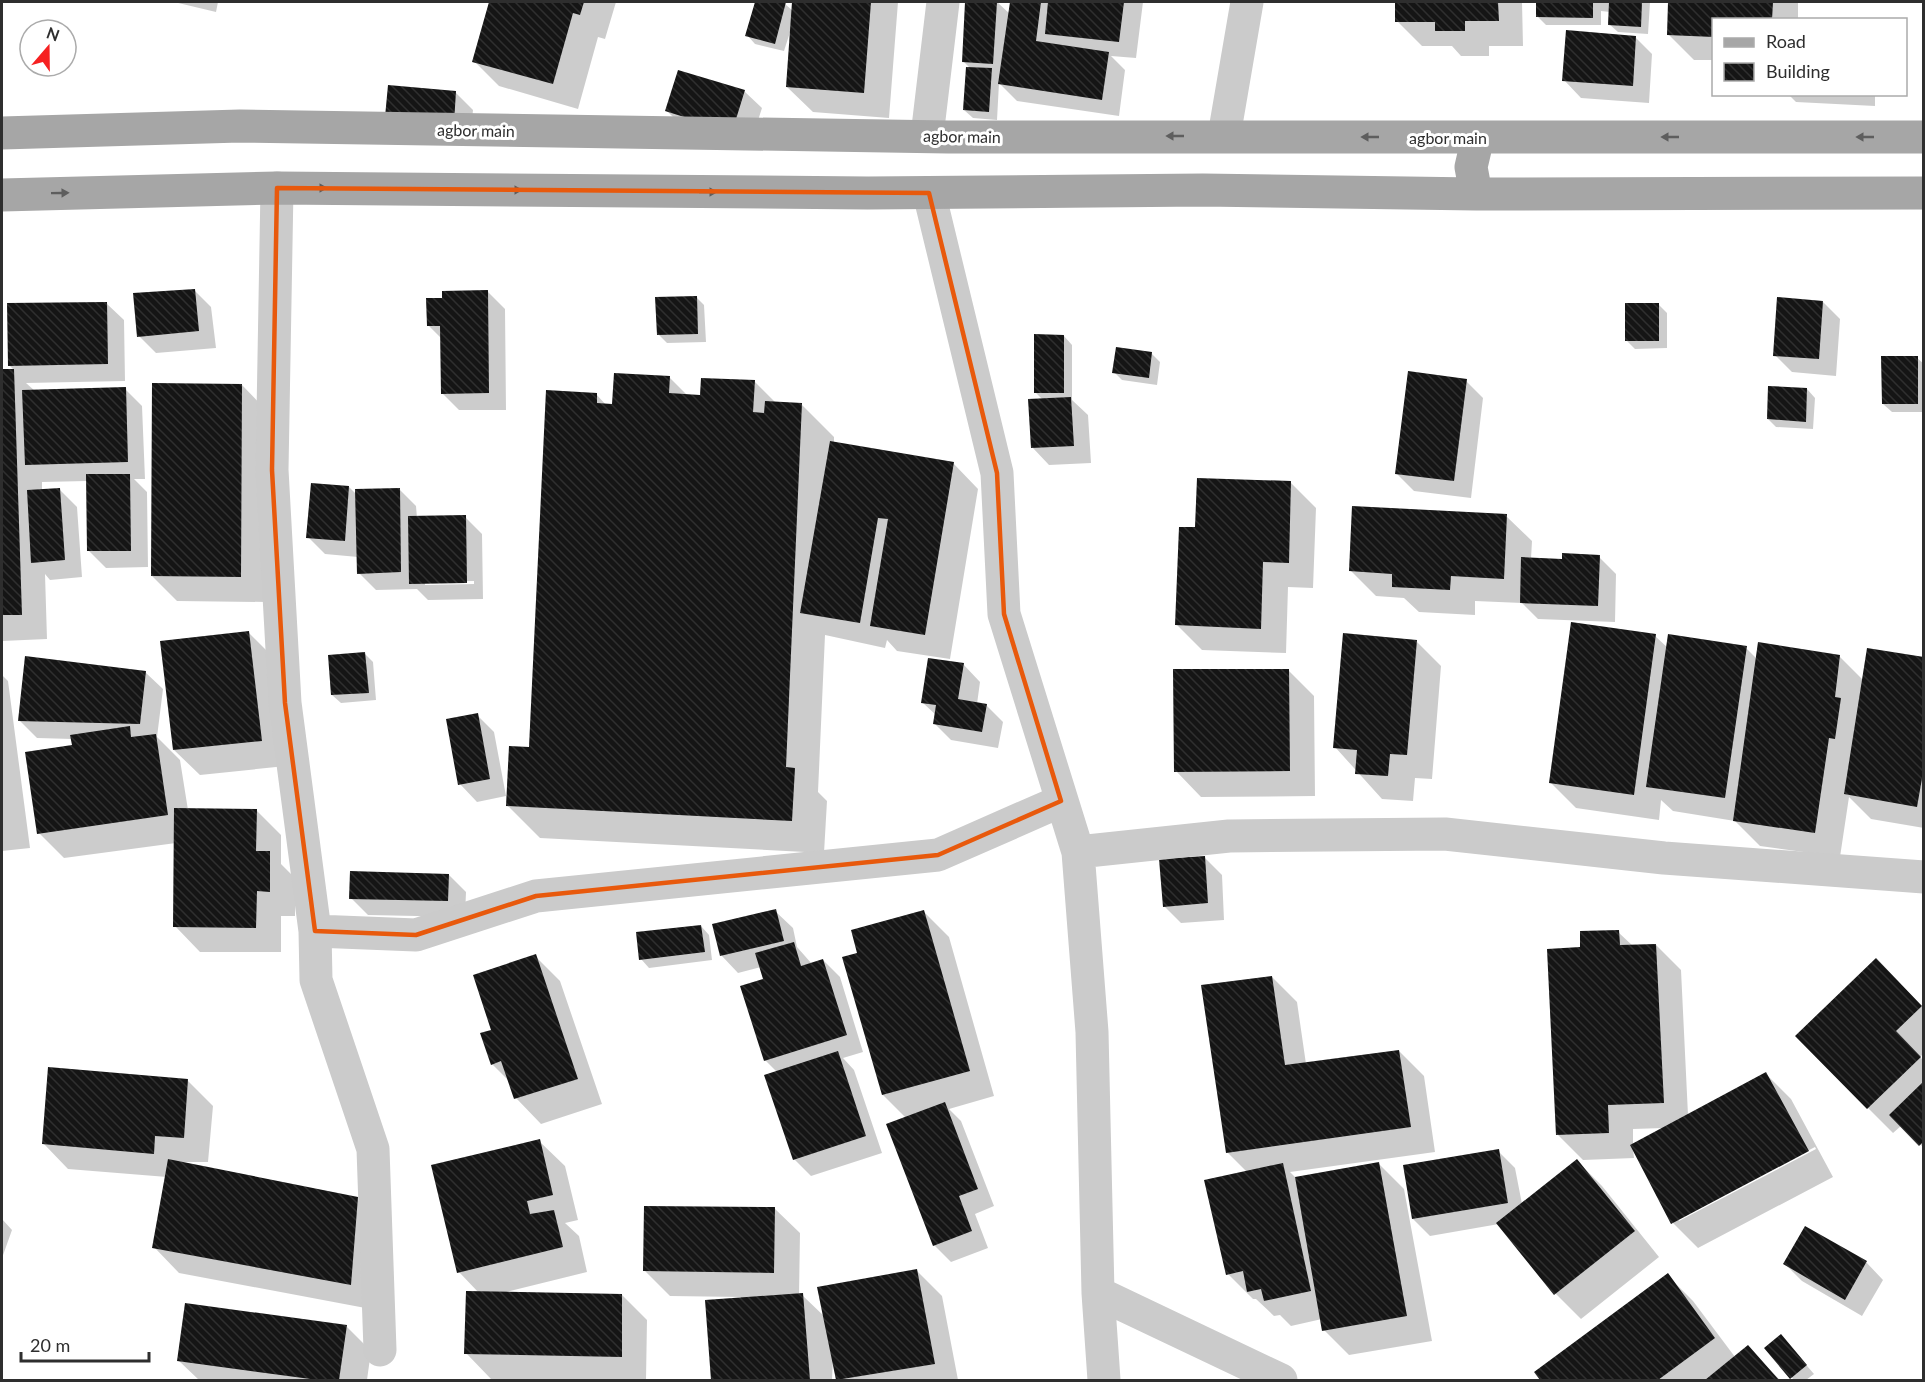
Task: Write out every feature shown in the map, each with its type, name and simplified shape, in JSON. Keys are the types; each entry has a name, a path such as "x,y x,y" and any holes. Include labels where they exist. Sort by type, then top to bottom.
{"main road":[{"name":"agbor main","path":"2,133 240,126 927,136 1923,137"},
{"path":"1476,194 1471,167 1478,137"},
{"path":"2,195 277,188 929,193 1203,190 1476,194 1923,194"}],"street":[{"path":"927,136 944,2"},
{"path":"1224,136 1247,2"},
{"path":"277,188 272,470 285,703 315,931 316,980 373,1149 380,1350"},
{"path":"929,193 997,473 1004,614 1078,852 1092,1032 1098,1293 1104,1380"},
{"path":"315,931 416,935 537,896 938,855 1061,801"},
{"path":"1078,852 1229,836 1445,834 1664,858 1923,878"},
{"path":"1098,1293 1281,1380"}],"highlighted area":[{"path":"277,188 929,193 997,473 1004,614 1061,801 938,855 536,896 416,935 315,931 285,703 272,470"}],"building":[{"path":"489,2 584,2 580,15 573,13 553,84 472,62"},
{"path":"755,2 786,2 775,44 745,36"},
{"path":"792,2 871,2 864,93 786,87"},
{"path":"965,2 997,2 993,64 962,62"},
{"path":"1010,2 1041,2 1036,41 1109,52 1102,100 998,84"},
{"path":"1048,2 1124,2 1119,42 1045,34"},
{"path":"1395,2 1498,2 1499,21 1465,21 1465,31 1435,31 1435,22 1395,22"},
{"path":"1536,2 1593,2 1593,18 1536,17"},
{"path":"1609,2 1642,2 1641,27 1608,25"},
{"path":"1668,2 1773,2 1772,18 1712,18 1712,37 1667,35"},
{"path":"1566,30 1636,36 1633,86 1562,81"},
{"path":"966,67 992,68 989,112 963,110"},
{"path":"678,70 745,90 732,132 665,111"},
{"path":"388,85 456,91 454,123 385,117"},
{"path":"195,289 199,331 137,337 133,293"},
{"path":"488,290 489,393 441,394 440,326 427,326 426,298 442,298 442,291"},
{"path":"697,296 698,334 657,335 655,297"},
{"path":"1777,297 1823,301 1819,359 1773,356"},
{"path":"107,302 108,364 8,366 7,303"},
{"path":"1625,303 1659,303 1659,341 1625,341"},
{"path":"1034,334 1064,335 1064,393 1034,393"},
{"path":"1116,347 1152,352 1149,378 1112,373"},
{"path":"1881,356 1918,356 1918,404 1882,404"},
{"path":"2,369 14,369 22,615 2,615"},
{"path":"1408,371 1467,379 1454,481 1395,474"},
{"path":"614,373 670,376 669,393 700,395 701,378 755,380 753,412 764,413 765,401 802,403 786,767 795,768 792,821 506,806 509,746 529,747 546,390 597,393 597,403 612,404"},
{"path":"152,383 242,384 241,577 151,576"},
{"path":"1768,386 1807,388 1806,422 1767,419"},
{"path":"126,387 128,462 25,465 22,390"},
{"path":"1071,397 1074,446 1031,448 1028,399"},
{"path":"830,441 954,462 925,635 870,626 888,519 878,518 860,623 800,613"},
{"path":"86,474 130,474 131,551 87,551"},
{"path":"1197,478 1291,481 1289,563 1263,562 1261,629 1175,625 1179,527 1195,527"},
{"path":"311,483 349,486 345,541 306,538"},
{"path":"60,488 65,560 31,563 27,490"},
{"path":"400,488 401,572 357,574 355,489"},
{"path":"1352,506 1507,514 1504,579 1451,576 1450,590 1392,587 1392,574 1349,571"},
{"path":"466,515 467,583 409,584 408,516"},
{"path":"1562,553 1600,555 1598,606 1520,603 1521,557 1562,559"},
{"path":"1571,622 1656,634 1634,795 1549,783"},
{"path":"249,631 262,741 173,750 160,641"},
{"path":"1343,633 1417,640 1407,755 1390,754 1388,776 1355,774 1357,750 1333,748"},
{"path":"1668,634 1747,646 1725,798 1646,787"},
{"path":"1758,642 1840,655 1835,697 1841,698 1835,739 1829,738 1815,833 1733,821"},
{"path":"1867,648 1924,657 1924,767 1917,807 1844,794"},
{"path":"365,652 369,693 331,695 328,655"},
{"path":"25,656 146,671 140,724 18,721"},
{"path":"928,658 964,663 958,699 987,704 982,732 933,724 936,705 921,703"},
{"path":"1173,669 1289,669 1290,771 1174,772"},
{"path":"478,713 490,779 458,785 446,719"},
{"path":"130,726 131,737 156,734 168,815 37,834 25,752 72,745 70,735"},
{"path":"174,808 257,809 256,851 270,851 270,892 257,891 256,928 173,927"},
{"path":"1205,856 1208,903 1163,907 1159,859"},
{"path":"350,871 449,874 448,901 349,899"},
{"path":"776,909 784,941 720,956 712,924"},
{"path":"924,910 970,1071 882,1095 842,957 857,953 851,930"},
{"path":"701,925 705,952 639,960 636,932"},
{"path":"1619,930 1620,945 1656,944 1664,1103 1608,1105 1609,1133 1556,1135 1547,949 1580,947 1580,931"},
{"path":"794,942 801,966 823,959 847,1035 764,1061 740,986 763,979 755,953"},
{"path":"536,954 578,1079 514,1099 501,1061 491,1065 480,1033 491,1030 473,975"},
{"path":"1876,958 1922,1006 1896,1031 1921,1057 1867,1109 1795,1036"},
{"path":"1272,976 1285,1065 1399,1050 1411,1127 1226,1153 1201,985"},
{"path":"838,1051 866,1136 793,1160 764,1075"},
{"path":"48,1067 188,1079 184,1138 155,1136 154,1154 42,1144"},
{"path":"1766,1072 1809,1151 1671,1224 1630,1145"},
{"path":"1924,1081 1924,1141 1919,1146 1889,1115"},
{"path":"945,1102 978,1189 959,1196 972,1231 933,1246 886,1124"},
{"path":"540,1139 553,1195 527,1201 530,1214 554,1210 563,1247 457,1273 431,1165"},
{"path":"1499,1149 1508,1203 1412,1219 1403,1165"},
{"path":"168,1159 358,1197 351,1285 152,1248"},
{"path":"1577,1159 1635,1231 1554,1295 1496,1223"},
{"path":"1379,1162 1407,1316 1322,1331 1295,1177"},
{"path":"1283,1163 1311,1291 1264,1301 1261,1289 1247,1292 1243,1271 1226,1275 1204,1180"},
{"path":"644,1206 775,1207 774,1273 643,1271"},
{"path":"1805,1226 1867,1261 1845,1300 1783,1264"},
{"path":"917,1269 935,1364 836,1380 817,1287"},
{"path":"1668,1273 1715,1338 1658,1380 1540,1380 1534,1372"},
{"path":"466,1291 622,1294 622,1357 464,1354"},
{"path":"803,1293 810,1380 711,1380 705,1300"},
{"path":"185,1303 347,1325 339,1380 318,1380 177,1361"},
{"path":"1781,1334 1807,1365 1790,1379 1764,1348"},
{"path":"1748,1345 1779,1380 1705,1380"}]}
